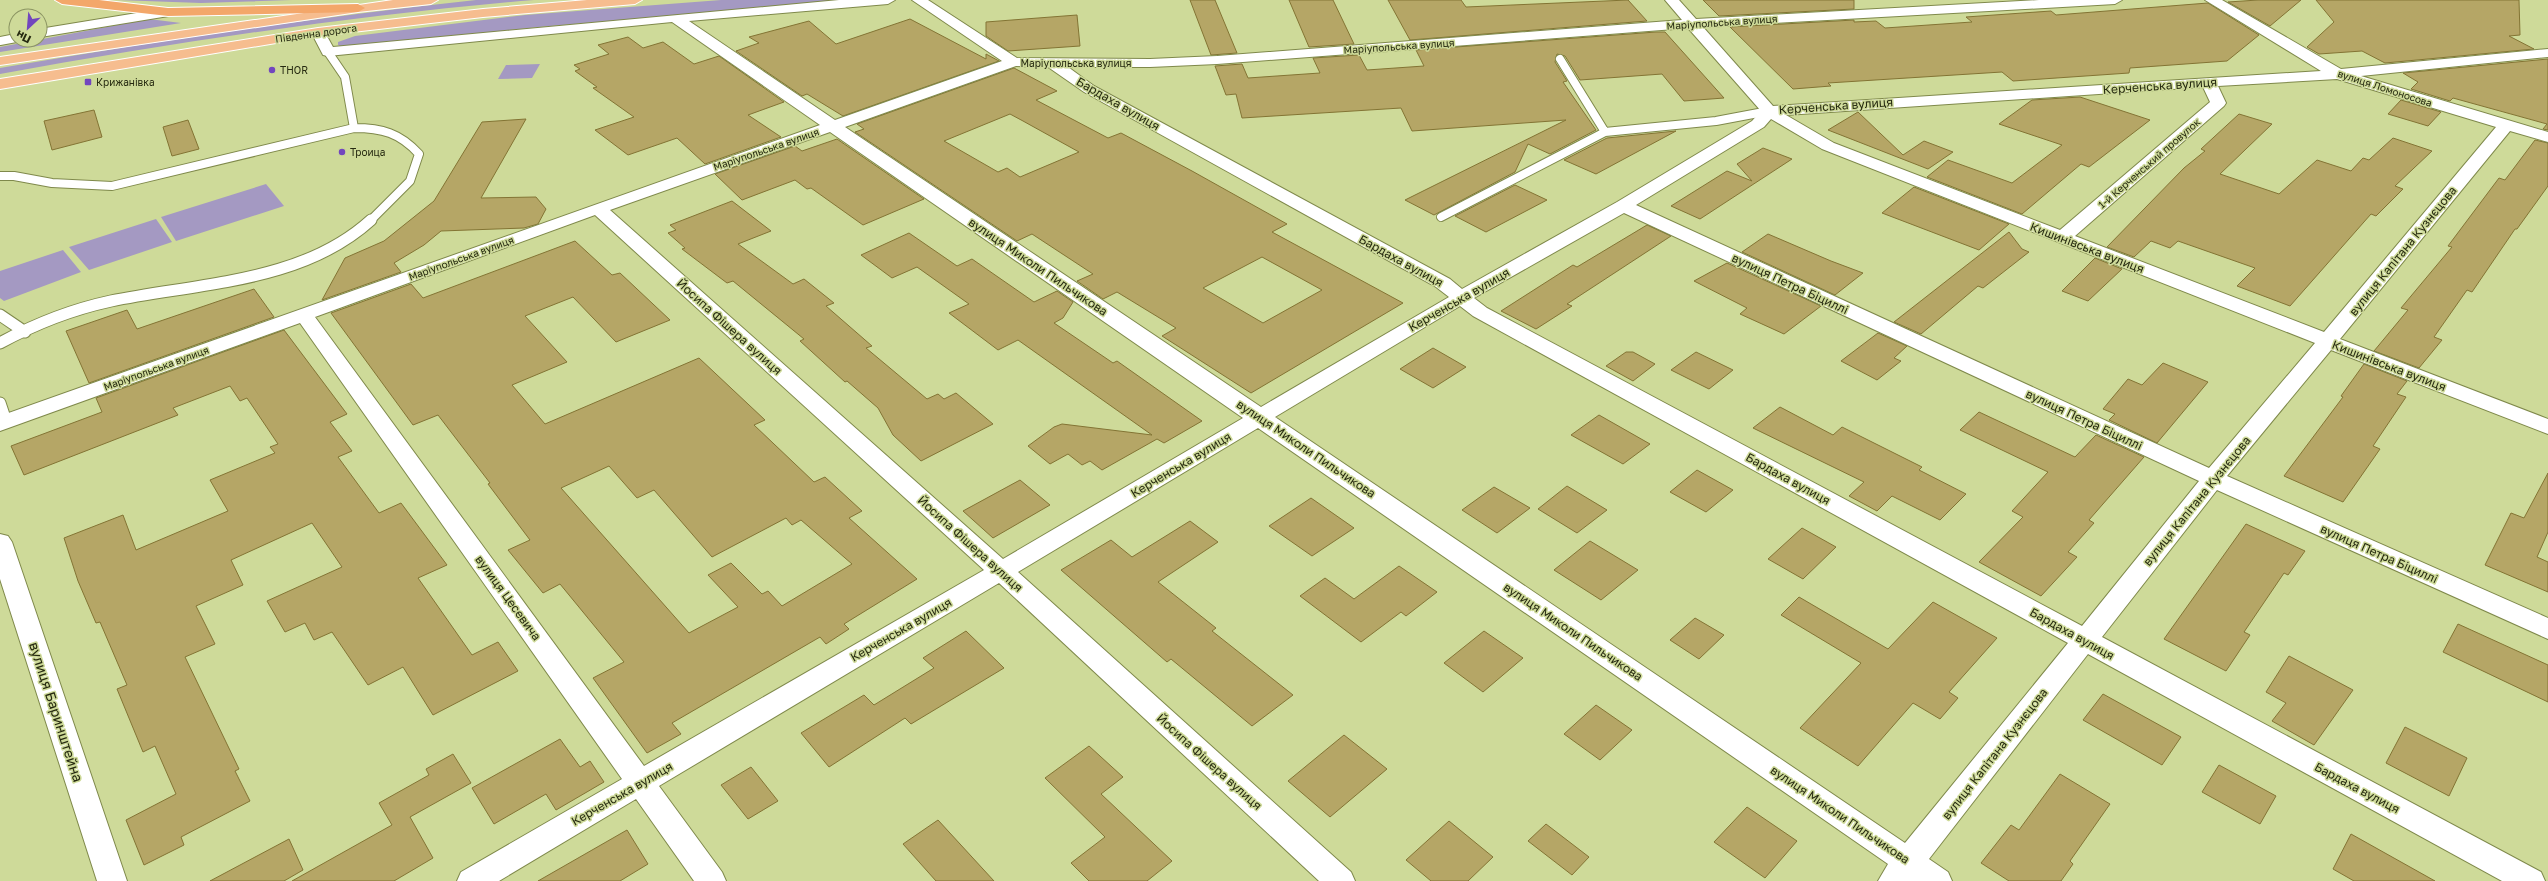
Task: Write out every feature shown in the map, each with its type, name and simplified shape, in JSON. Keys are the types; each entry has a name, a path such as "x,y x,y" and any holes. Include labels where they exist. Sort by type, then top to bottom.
{"highway":[{"path":"62,0 104,6 168,12 358,8"}],"main road":[{"name":"Південна дорога","path":"0,62 358,8 431,0"},
{"name":"Південна дорога","path":"0,84 318,32 483,13 635,0"}],"street":[{"path":"318,32 328,52 675,18 888,0"},
{"path":"919,0 1014,62"},
{"name":"Кишинівська вулиця","path":"1672,0 1769,110 1828,146 2548,427"},
{"name":"Маріупольська вулиця","path":"3,422 598,208 1014,62 1054,64 1150,63 1217,60 1692,22 2115,0"},
{"name":"вулиця Ломоносова","path":"2212,0 2338,74 2548,137"},
{"name":"вулиця Миколи Пильчикова","path":"675,18 1937,881"},
{"name":"Керченська вулиця","path":"472,881 1001,572 1262,418 1462,297 1623,206 1758,124 1769,110 2338,74 2548,53"},
{"name":"Бардаха вулиця","path":"1054,64 1089,89 1443,283 1480,312 2084,641 2530,881"},
{"name":"1-й Керченський провулок","path":"2062,238 2218,103 2208,82"},
{"name":"вулиця Капітана Кузнєцова","path":"1893,881 2213,479 2328,342 2506,125"},
{"name":"вулиця Петра Біциллі","path":"1623,206 2213,479 2548,629"},
{"name":"Йосипа Фішера вулиця","path":"598,208 1340,881"},
{"name":"вулиця Цесевича","path":"304,315 711,881"},
{"name":"вулиця Баринштейна","path":"0,542 112,881"}],"lane":[{"path":"48,32 168,12"},
{"path":"328,52 339,62 347,83 354,128"},
{"path":"1560,59 1605,132"},
{"path":"1441,217 1605,132 1716,121 1769,110"},
{"path":"0,176 14,176 52,183 112,186 354,128 372,128 390,132 407,139 419,154 416,173 398,194 373,222 339,245 294,264 244,279 109,302 66,315 0,344"},
{"path":"0,315 25,332"},
{"path":"0,403 3,422"}],"shaded area":[{"path":"117,0 292,0 201,3"},
{"path":"476,0 534,0 400,13 200,40 0,74 0,68 119,48 356,14"},
{"path":"721,0 858,0 539,27 344,48 338,45 338,42 355,36 525,15"},
{"path":"149,19 181,23 48,44 48,38"},
{"path":"8,45 8,48 25,48 0,52 0,47"},
{"path":"540,64 532,78 498,79 506,65"},
{"path":"266,184 284,206 176,241 161,217"},
{"path":"156,219 172,242 89,270 69,247"},
{"path":"63,250 81,272 4,301 0,298 0,271"}],"building":[{"path":"1190,0 1215,0 1237,53 1211,55"},
{"path":"1289,0 1333,0 1354,44 1309,47"},
{"path":"1388,0 1461,0 1466,7 1628,0 1647,21 1410,40"},
{"path":"1703,0 1854,0 1854,9 1719,16"},
{"path":"2301,0 2270,26 2228,2"},
{"path":"2316,0 2519,0 2520,35 2509,36 2534,49 2385,63 2362,51 2319,54 2307,47 2334,22"},
{"path":"2208,3 2259,35 2227,61 2130,68 2129,73 2013,81 2002,72 1828,83 1831,86 1793,89 1730,27 1854,20 1854,22 1876,21 1885,28 1972,22 1966,17 2051,11 2056,15"},
{"path":"1077,15 1080,46 1008,51 986,36 986,22"},
{"path":"910,19 986,59 986,54 999,61 843,116 807,94 802,96 736,51 759,43 749,37 809,21 836,44"},
{"path":"1665,32 1724,98 1684,101 1662,74 1580,80 1565,56 1557,54 1555,62 1567,81 1563,82 1596,130 1550,154 1528,144 1515,172 1434,215 1405,200 1566,120 1412,131 1401,108 1242,118 1236,94 1226,95 1215,66 1242,64 1248,78 1320,73 1313,58 1359,55 1367,70 1424,66 1416,50"},
{"path":"628,37 643,48 663,42 694,64 719,56 784,102 748,115 781,137 705,164 677,138 628,155 595,130 634,117 593,88 597,87 575,71 580,69 574,65 609,54 598,45"},
{"path":"2548,59 2548,130 2543,129 2547,124 2453,98 2450,101 2411,89 2418,82 2403,73"},
{"path":"1014,68 1057,91 1036,100 1108,138 1121,133 1192,171 1287,224 1272,232 1403,303 1251,393 1162,336 1176,328 1117,292 1103,299 1077,281 1093,274 1032,234 1017,241 855,132 864,129 857,124","holes":["1010,114 1023,121 1079,152 1020,177 1007,168 998,172 944,141","1262,257 1322,290 1263,323 1203,288"]},
{"path":"2080,97 2150,120 2089,167 2081,164 2022,214 1927,177 1948,160 2012,183 2062,145 1999,124 2032,100"},
{"path":"2401,100 2441,112 2428,126 2388,114"},
{"path":"94,110 102,137 52,150 44,121"},
{"path":"1858,112 1903,155 1924,141 1953,152 1928,169 1828,130"},
{"path":"2239,114 2272,124 2220,174 2279,194 2317,160 2351,171 2363,158 2369,160 2393,138 2432,151 2395,186 2403,189 2376,216 2371,214 2290,306 2237,286 2255,268 2178,241 2170,248 2151,241 2134,257 2107,247 2184,168 2205,151 2201,149"},
{"path":"526,119 481,198 536,197 546,209 538,224 524,228 441,231 424,245 394,263 401,272 322,300 345,258 384,241 434,201 482,122"},
{"path":"188,120 199,149 172,156 163,127"},
{"path":"1676,131 1596,174 1564,160 1607,138"},
{"path":"837,139 924,199 863,225 811,188 807,189 795,180 742,200 715,174 795,146 802,151"},
{"path":"2535,140 2548,143 2548,186 2517,229 2515,229 2472,292 2467,290 2434,337 2442,340 2419,368 2374,351 2408,310 2401,308 2452,247 2448,246 2499,178 2505,180"},
{"path":"1763,148 1792,159 1700,219 1671,206 1727,171 1752,181 1737,164"},
{"path":"1515,185 1547,200 1486,232 1455,216"},
{"path":"1914,187 2009,224 1979,250 1882,213"},
{"path":"732,201 771,231 738,244 793,284 804,279 834,303 826,306 872,346 866,348 927,399 938,394 944,399 956,393 993,424 921,461 893,435 878,408 847,381 845,382 800,341 804,339 733,281 727,283 682,249 685,248 668,233 676,230 670,225"},
{"path":"1647,225 1671,236 1567,304 1572,306 1536,329 1501,311 1573,265 1577,267"},
{"path":"2009,232 2022,249 2029,252 1983,288 1978,286 1921,334 1894,322"},
{"path":"909,233 957,266 972,259 1034,302 1057,291 1073,302 1063,318 1054,323 1113,363 1117,361 1202,421 1164,443 1157,439 1102,470 1090,461 1082,465 1068,454 1050,464 1028,446 1054,427 1062,424 1152,435 1018,340 998,350 949,313 969,304 917,267 892,278 861,255"},
{"path":"1768,234 1863,273 1835,295 1742,252"},
{"path":"575,241 612,275 620,273 670,320 616,342 573,297 525,316 567,362 512,385 545,424 699,358 765,420 754,425 814,482 825,477 862,511 849,518 917,579 844,624 849,629 826,644 820,637 672,723 681,734 647,753 593,678 624,662 560,584 543,593 508,550 530,540 488,484 490,483 438,415 413,425 331,313 411,284 423,298","holes":["609,466 637,498 654,490 712,557 786,518 792,525 801,520 852,564 782,606 768,591 762,594 731,563 708,575 738,607 689,633 561,488"]},
{"path":"2095,258 2122,269 2088,301 2062,291"},
{"path":"1727,263 1821,306 1784,334 1740,314 1747,308 1694,281"},
{"path":"254,289 274,317 89,383 66,331 127,310 137,329"},
{"path":"284,330 347,414 330,422 352,451 338,457 379,513 401,503 447,565 418,578 472,655 498,642 518,671 433,715 403,667 368,685 332,632 314,640 305,623 285,632 267,601 342,567 312,523 231,560 243,585 196,606 215,644 185,657 239,769 235,771 250,801 181,837 184,845 144,865 126,820 176,794 155,746 143,752 117,689 127,685 100,622 96,623 78,581 64,538 123,515 136,550 228,511 210,480 275,453 270,447 278,444 247,398 240,401 230,386 173,408 178,415 24,475 11,446 102,412 96,398"},
{"path":"1878,333 1907,346 1894,358 1901,361 1877,380 1841,361"},
{"path":"1433,348 1466,367 1433,388 1400,369"},
{"path":"1626,352 1633,352 1655,364 1633,381 1606,366"},
{"path":"1696,352 1733,370 1709,389 1671,370"},
{"path":"2163,363 2208,382 2157,443 2109,420 2115,414 2103,409 2128,379 2142,385"},
{"path":"2364,364 2407,381 2397,394 2406,397 2373,446 2380,449 2343,502 2284,476 2343,397 2341,396"},
{"path":"1780,407 1833,435 1842,427 1922,467 1919,470 1966,494 1940,520 1892,496 1877,511 1849,496 1864,482 1753,428"},
{"path":"1979,412 2075,457 2096,435 2144,457 2089,520 2094,523 2068,552 2077,557 2041,596 1979,562 2023,517 2012,511 2048,472 1960,430"},
{"path":"1599,415 1650,444 1623,464 1571,435"},
{"path":"1697,470 1733,490 1706,512 1670,492"},
{"path":"2548,473 2548,532 2537,557 2548,562 2548,592 2485,565 2511,513 2524,518"},
{"path":"1020,480 1050,505 993,538 963,511"},
{"path":"1567,486 1607,510 1577,533 1538,509"},
{"path":"1494,487 1530,508 1497,533 1462,510"},
{"path":"1311,498 1354,528 1312,556 1269,526"},
{"path":"1190,521 1218,542 1158,582 1216,628 1212,631 1293,695 1252,726 1171,659 1167,662 1061,570 1111,540 1132,557"},
{"path":"2246,524 2305,551 2288,575 2284,573 2244,632 2250,635 2226,671 2164,639"},
{"path":"1802,528 1836,547 1803,579 1768,559"},
{"path":"1590,541 1638,570 1601,600 1554,570"},
{"path":"1399,566 1437,592 1406,616 1401,612 1361,642 1300,596 1325,578 1354,599"},
{"path":"1799,597 1888,649 1933,602 1997,638 1949,692 1958,698 1940,719 1913,703 1858,766 1800,728 1861,663 1781,615"},
{"path":"1695,618 1724,635 1699,659 1670,640"},
{"path":"2458,624 2548,665 2548,702 2443,652"},
{"path":"966,631 1004,668 911,724 905,718 829,767 801,733 864,695 874,705 934,668 923,658"},
{"path":"1484,631 1523,658 1483,692 1444,663"},
{"path":"2289,656 2353,690 2314,745 2272,721 2286,703 2266,692"},
{"path":"2103,694 2181,737 2162,765 2083,720"},
{"path":"1596,705 1632,730 1600,760 1564,734"},
{"path":"2405,727 2467,758 2449,796 2386,763"},
{"path":"1344,735 1387,769 1330,817 1288,781"},
{"path":"560,739 580,767 590,761 604,782 556,810 546,794 494,824 472,788"},
{"path":"1089,746 1123,777 1101,794 1172,861 1147,881 1089,881 1071,863 1105,837 1045,778"},
{"path":"453,754 471,783 410,817 433,858 394,881 292,881 392,825 379,803 429,775 426,769"},
{"path":"2219,765 2276,796 2260,824 2202,792"},
{"path":"751,767 778,801 748,819 721,785"},
{"path":"2060,774 2110,804 2070,861 2073,864 2061,881 2009,881 1981,863 2011,825 2019,830"},
{"path":"1747,807 1797,841 1765,878 1714,842"},
{"path":"938,820 994,881 936,881 903,844"},
{"path":"1449,821 1493,857 1468,881 1431,881 1406,860"},
{"path":"1546,824 1589,857 1572,875 1528,841"},
{"path":"627,830 648,864 620,881 538,881"},
{"path":"2351,834 2435,881 2354,881 2333,869"},
{"path":"289,839 303,870 284,881 210,881"}],"place":[{"name":"THOR","path":"272,70"},
{"name":"Крижанівка","path":"88,82"},
{"name":"Троица","path":"342,152"}]}
